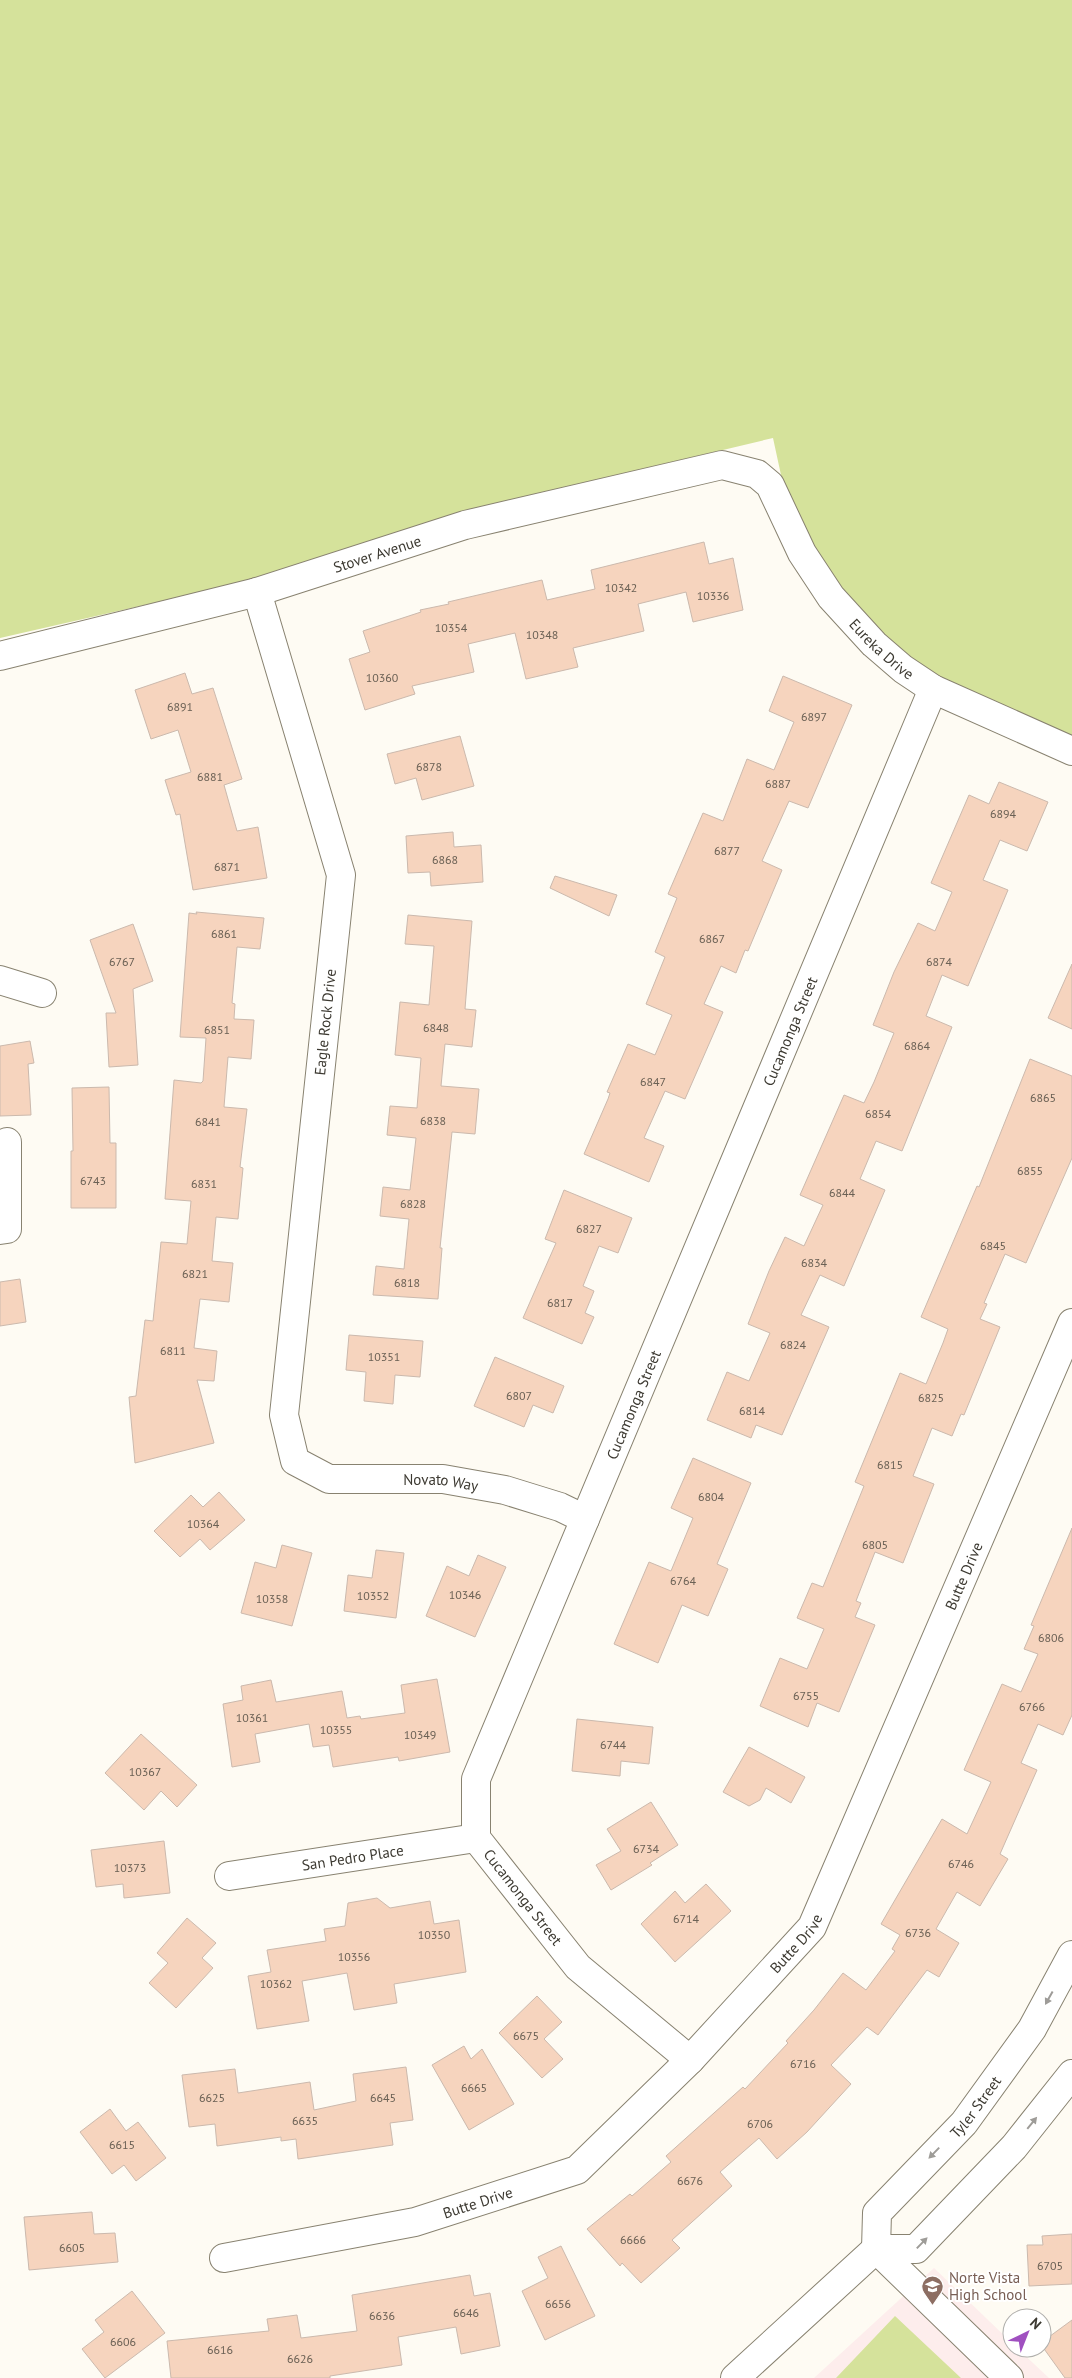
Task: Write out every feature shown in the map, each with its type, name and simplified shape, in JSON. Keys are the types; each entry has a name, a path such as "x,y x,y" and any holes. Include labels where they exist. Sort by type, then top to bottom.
{"street":[{"name":"Stover Avenue","path":"0,656 257,592 465,524 722,465 757,474"},
{"name":"Eureka Drive","path":"757,474 770,485 802,553 831,597 874,644 903,669 933,690 1072,751"},
{"name":"Eagle Rock Drive","path":"257,592 341,875 284,1415 295,1461"},
{"name":"Cucamonga Street","path":"690,2060 578,1967 476,1838 476,1779 933,690"},
{"path":"0,980 42,993"},
{"path":"0,1230 7,1229 7,1142"},
{"name":"Butte Drive","path":"224,2258 415,2222 577,2170 690,2060 812,1926 1072,1323"},
{"name":"Novato Way","path":"295,1461 329,1479 443,1479 505,1490 560,1507 585,1519"},
{"name":"San Pedro Place","path":"229,1876 476,1838"},
{"name":"Tyler Street","path":"876,2249 877,2213 964,2124 1032,2029 1072,1955"},
{"path":"735,2378 876,2249 916,2249 1014,2146 1072,2074"},
{"path":"876,2249 1009,2378"}],"shaded area":[{"name":"Norte Vista High School","path":"934,2268 1002,2333 1002,2358 1028,2358 1049,2378 814,2378"}],"green space":[{"path":"0,0 1072,0 1072,737 960,689 921,665 888,638 844,593 814,549 781,475 773,438 458,513 258,579 0,638"},
{"path":"895,2316 961,2378 836,2378"}],"building":[{"path":"704,542 709,564 733,558 743,610 693,622 686,592 638,604 644,631 573,648 578,667 526,679 515,633 468,644 474,672 412,686 415,694 365,710 349,659 370,652 363,631 421,612 420,610 449,604 448,602 542,580 547,600 595,589 591,570"},
{"path":"185,673 192,694 213,688 242,779 224,785 237,831 258,827 267,878 193,890 180,814 176,815 165,780 191,772 178,730 151,739 135,690"},
{"path":"783,676 852,705 808,808 789,801 762,861 782,870 748,951 745,950 736,973 721,966 704,1004 723,1012 685,1099 665,1091 644,1138 664,1146 649,1182 584,1154 608,1099 610,1093 607,1092 628,1044 655,1055 672,1015 646,1004 665,957 655,952 677,898 668,894 703,813 723,821 747,759 774,770 794,722 769,711"},
{"path":"460,736 474,786 422,800 416,778 395,784 387,754"},
{"path":"999,782 1048,802 1027,851 1000,840 983,880 1008,890 968,986 942,975 926,1016 952,1027 902,1151 876,1141 860,1179 885,1190 844,1286 820,1275 801,1315 829,1327 782,1435 756,1425 751,1438 707,1420 727,1372 749,1381 770,1333 748,1324 769,1271 785,1237 804,1246 823,1205 800,1195 844,1095 864,1103 874,1082 894,1033 873,1025 894,972 918,923 935,931 952,892 931,883 969,795 989,804"},
{"path":"453,832 454,847 481,845 483,882 431,886 430,872 408,873 406,836"},
{"path":"555,876 617,895 609,916 550,888"},
{"path":"196,912 264,918 260,949 237,947 232,1003 235,1004 234,1019 254,1020 251,1059 228,1057 224,1107 247,1109 240,1167 243,1168 238,1219 216,1217 212,1261 233,1263 229,1302 200,1299 194,1348 217,1351 214,1381 197,1380 214,1443 135,1463 129,1397 136,1396 145,1320 153,1321 161,1242 187,1244 191,1201 165,1199 174,1080 201,1083 203,1081 206,1038 180,1037 189,913 197,914"},
{"path":"408,915 472,921 465,1009 476,1010 472,1047 445,1044 441,1086 479,1089 475,1134 452,1132 440,1248 442,1248 438,1299 373,1295 376,1266 404,1269 409,1219 380,1216 383,1187 410,1190 416,1138 387,1135 390,1106 417,1108 421,1058 395,1055 400,1002 429,1005 434,946 405,944"},
{"path":"133,924 153,981 133,989 138,1065 109,1067 106,1013 116,1013 90,940"},
{"path":"1072,964 1072,1029 1048,1018"},
{"path":"30,1041 34,1063 28,1064 31,1115 0,1116 0,1046"},
{"path":"1030,1059 1072,1076 1072,1158 1026,1263 1005,1254 984,1303 987,1304 980,1319 1000,1327 964,1415 961,1414 952,1436 932,1428 913,1476 934,1484 903,1563 875,1552 856,1601 861,1603 855,1617 875,1625 839,1712 817,1703 808,1727 760,1706 780,1658 807,1669 824,1629 797,1618 812,1583 823,1587 864,1486 855,1482 900,1373 926,1384 948,1329 921,1317 977,1186 979,1187"},
{"path":"109,1087 110,1143 116,1143 116,1208 71,1208 71,1151 73,1151 72,1088"},
{"path":"564,1190 632,1218 618,1253 599,1246 583,1286 594,1291 585,1313 594,1317 582,1344 523,1318 556,1243 545,1239"},
{"path":"20,1279 26,1322 0,1326 0,1282"},
{"path":"349,1335 423,1341 420,1377 395,1375 393,1404 364,1401 366,1372 346,1370"},
{"path":"495,1357 564,1386 553,1413 533,1405 524,1427 474,1406"},
{"path":"693,1458 751,1483 717,1564 728,1569 708,1616 682,1605 658,1663 614,1644 649,1562 671,1571 693,1518 671,1508"},
{"path":"219,1492 245,1520 210,1550 200,1539 180,1557 154,1531 191,1495 203,1507"},
{"path":"1072,1528 1072,1715 1063,1735 1038,1724 1021,1763 1037,1770 1000,1854 1008,1859 980,1906 957,1892 936,1929 959,1943 939,1977 927,1970 878,2035 867,2027 831,2065 851,2084 807,2132 777,2159 759,2138 720,2172 732,2186 672,2240 680,2248 641,2283 622,2263 620,2266 587,2229 630,2194 632,2196 671,2162 666,2156 743,2087 745,2089 788,2043 786,2041 814,2010 843,1973 866,1990 895,1951 892,1949 900,1935 881,1924 942,1819 967,1834 991,1782 964,1770 1002,1684 1021,1692 1038,1654 1024,1649 1034,1626 1031,1625"},
{"path":"282,1545 312,1553 292,1626 241,1613 255,1562 276,1568"},
{"path":"376,1550 404,1553 396,1618 344,1611 348,1575 372,1578"},
{"path":"478,1555 506,1567 475,1637 426,1616 447,1566 469,1576"},
{"path":"437,1679 450,1752 399,1761 398,1757 333,1767 329,1745 313,1747 309,1724 255,1734 260,1762 232,1767 223,1704 243,1700 241,1686 271,1680 276,1702 342,1691 347,1718 360,1716 361,1719 405,1713 401,1685"},
{"path":"577,1719 653,1727 649,1764 621,1761 620,1776 572,1771"},
{"path":"141,1734 197,1785 177,1807 161,1791 144,1810 105,1773"},
{"path":"749,1747 805,1777 791,1803 766,1788 760,1800 749,1806 723,1792"},
{"path":"651,1802 678,1845 650,1863 652,1865 611,1890 596,1865 621,1851 607,1829"},
{"path":"164,1841 170,1893 124,1898 123,1884 96,1887 91,1850"},
{"path":"706,1884 731,1911 675,1962 641,1924 675,1891 685,1903"},
{"path":"377,1898 390,1908 430,1901 434,1924 459,1920 466,1972 394,1984 397,2003 354,2010 347,1973 302,1981 309,2021 257,2029 248,1976 271,1972 267,1950 326,1941 324,1929 345,1926 348,1903"},
{"path":"187,1918 216,1943 202,1958 213,1968 176,2008 149,1983 168,1963 157,1953"},
{"path":"537,1996 562,2022 544,2039 563,2059 542,2078 499,2033"},
{"path":"464,2046 471,2059 482,2049 514,2104 469,2130 432,2065"},
{"path":"406,2067 413,2120 390,2123 393,2145 298,2159 296,2139 281,2141 281,2137 217,2146 215,2124 189,2127 182,2075 235,2069 238,2093 310,2082 314,2110 356,2101 353,2074"},
{"path":"110,2109 126,2131 138,2122 166,2158 136,2181 124,2165 112,2174 80,2132"},
{"path":"92,2212 94,2234 115,2233 118,2262 29,2270 24,2217"},
{"path":"1072,2234 1072,2284 1029,2286 1027,2245 1043,2245 1042,2236"},
{"path":"561,2246 595,2316 545,2340 522,2291 548,2278 538,2257"},
{"path":"470,2275 474,2296 490,2293 500,2346 461,2354 456,2327 398,2337 402,2365 330,2376 330,2378 171,2378 167,2341 269,2331 267,2319 297,2315 301,2338 357,2331 352,2295"},
{"path":"132,2291 165,2333 105,2378 82,2349 104,2332 95,2320"},
{"path":"1072,2320 1072,2378 1065,2378 1051,2358 1052,2335"}],"place":[{"name":"Norte Vista High School","path":"933,2305"}]}
